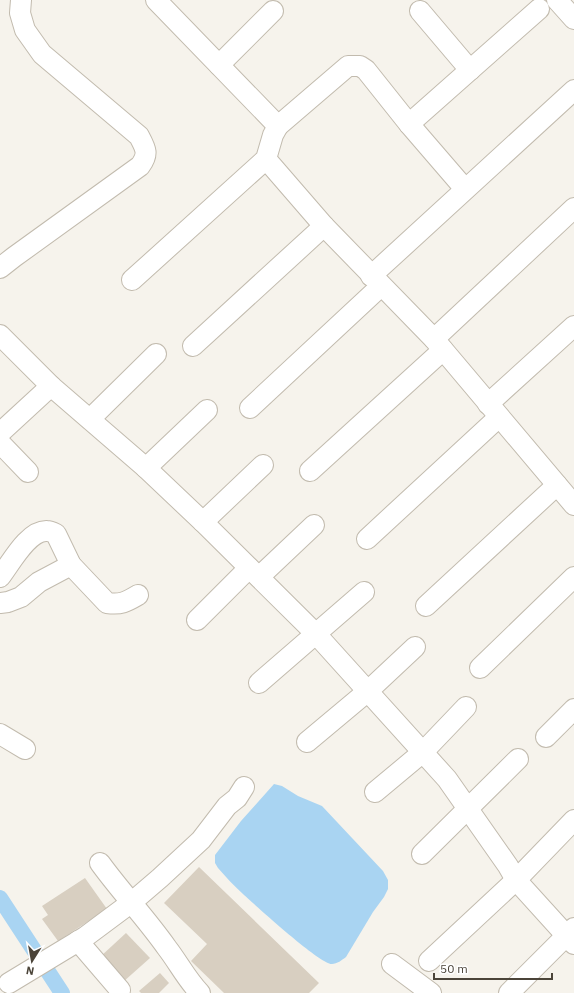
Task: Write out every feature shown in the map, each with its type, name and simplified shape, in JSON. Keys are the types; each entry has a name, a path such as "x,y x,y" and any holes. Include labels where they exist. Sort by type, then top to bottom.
{"street":[{"path":"0,268 140,166 145,160 146,149 139,136 42,54 24,30 20,13 21,0"},
{"path":"156,0 278,126"},
{"path":"557,0 574,19"},
{"path":"409,124 539,8"},
{"path":"219,65 272,11"},
{"path":"420,11 470,70"},
{"path":"132,280 266,159 272,135 278,126 348,66 360,66 366,70 409,124 465,189"},
{"path":"250,408 465,189 574,90"},
{"path":"266,159 324,226 438,345 574,505"},
{"path":"310,472 574,208"},
{"path":"193,346 324,226"},
{"path":"367,539 574,326"},
{"path":"0,335 51,386 146,468 316,634 447,779 508,866 516,880 571,936 509,993"},
{"path":"90,419 156,354"},
{"path":"0,432 51,386"},
{"path":"146,468 207,410"},
{"path":"0,443 28,472"},
{"path":"202,522 262,465"},
{"path":"426,606 557,485"},
{"path":"197,620 314,525"},
{"path":"0,577 28,540 36,533 48,530 56,534 71,565 107,604 116,605 126,602 138,595"},
{"path":"0,603 8,602 21,597 39,582 71,565"},
{"path":"480,668 574,577"},
{"path":"259,683 364,592"},
{"path":"307,742 368,691 415,648"},
{"path":"375,792 423,752 466,707"},
{"path":"546,737 574,709"},
{"path":"0,734 25,749"},
{"path":"422,854 518,759"},
{"path":"11,980 78,941 132,902 201,840 227,806 237,798 244,787"},
{"path":"429,961 516,880 574,820"},
{"path":"100,863 119,889 132,902 167,947 200,993"},
{"path":"78,941 120,990"},
{"path":"392,964 431,993"}],"water":[{"path":"274,784 282,786 298,796 322,806 383,871 388,880 388,889 384,897 373,912 346,957 339,962 332,964 326,962 288,934 236,888 215,863 215,855 241,821"}],"building":[{"path":"199,867 319,983 309,993 224,993 191,961 207,944 164,903"},
{"path":"85,878 107,909 58,941 42,919 48,915 42,906"},
{"path":"126,933 150,958 123,982 100,957"},
{"path":"160,973 169,983 159,993 141,993 139,991"}],"waterway":[{"path":"0,898 62,993"}]}
